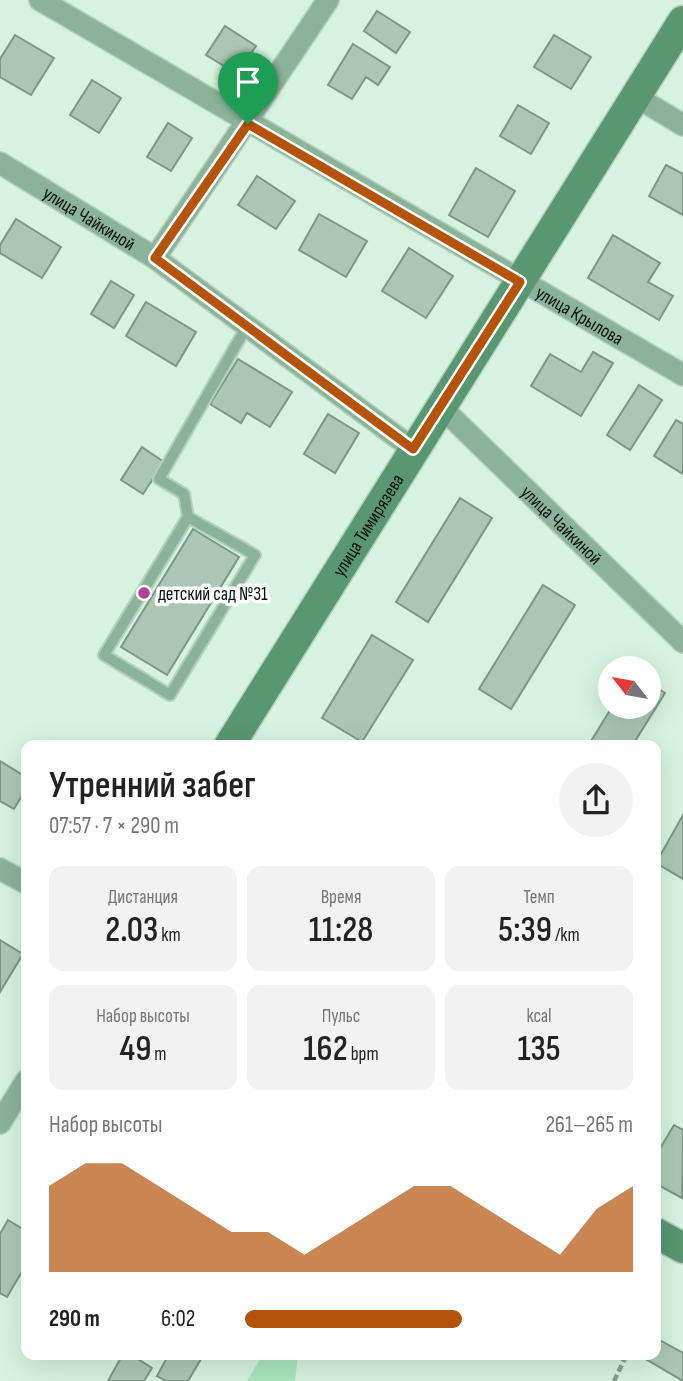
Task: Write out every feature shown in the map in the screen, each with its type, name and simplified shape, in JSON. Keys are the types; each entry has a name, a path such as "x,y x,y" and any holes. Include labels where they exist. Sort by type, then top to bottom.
{"street":[{"name":"улица Крылова","path":"40,0 248,124 683,375"},
{"path":"155,258 248,124 328,0"},
{"name":"улица Тимирязева","path":"233,740 683,21"},
{"path":"635,96 683,125"},
{"name":"улица Чайкиной","path":"0,163 155,258 413,449"},
{"name":"улица Чайкиной","path":"440,406 683,642"},
{"path":"0,869 21,880"},
{"path":"0,1123 21,1089"},
{"path":"661,1236 683,1248"}],"lane":[{"path":"188,517 255,555 170,695 104,655 188,517 184,494 159,479 247,326"}],"path":[{"path":"614,1381 624,1360"}],"green space":[{"path":"259,1360 297,1360 295,1381 247,1381"}],"building":[{"path":"377,11 410,32 396,53 364,31"},
{"path":"225,26 256,46 237,74 206,55"},
{"path":"15,35 54,58 31,95 0,77 0,59"},
{"path":"554,35 591,57 571,89 534,67"},
{"path":"353,44 390,67 378,85 366,77 352,99 328,85"},
{"path":"92,80 121,98 99,133 70,115"},
{"path":"518,105 549,123 531,154 500,136"},
{"path":"168,123 192,138 171,171 147,157"},
{"path":"666,165 683,174 683,215 649,196"},
{"path":"476,168 515,191 488,237 449,215"},
{"path":"257,176 295,201 276,229 238,205"},
{"path":"319,214 367,241 346,277 299,250"},
{"path":"16,219 61,247 42,278 0,253 0,245"},
{"path":"613,235 660,263 648,282 673,296 659,320 588,278"},
{"path":"409,248 453,276 426,318 382,291"},
{"path":"111,281 134,295 114,328 91,314"},
{"path":"146,302 196,332 176,366 126,336"},
{"path":"593,352 613,363 581,416 531,386 550,354 581,372"},
{"path":"238,359 292,392 270,427 247,413 241,423 210,404"},
{"path":"639,385 662,400 630,450 607,435"},
{"path":"328,414 359,433 335,473 304,454"},
{"path":"676,420 683,424 683,474 654,456"},
{"path":"142,447 164,462 143,494 121,480"},
{"path":"460,498 492,518 428,622 396,602"},
{"path":"193,529 239,557 167,675 121,647"},
{"path":"543,585 575,605 511,709 479,689"},
{"path":"372,635 413,660 363,740 359,740 322,718"},
{"path":"605,719 649,719 636,740 592,740"},
{"path":"0,761 21,774 21,797 14,809 0,801"},
{"path":"683,815 683,879 661,866 661,854"},
{"path":"0,940 21,953 21,957 0,992"},
{"path":"674,1125 683,1130 682,1198 661,1187 661,1147"},
{"path":"8,1220 21,1228 21,1273 7,1297 0,1293 0,1234"},
{"path":"661,1341 683,1353 683,1381 647,1360 661,1360"},
{"path":"120,1360 139,1360 152,1368 144,1381 108,1381"},
{"path":"166,1360 200,1360 188,1381 166,1381 157,1376"}],"place":[{"name":"детский сад №31","path":"144,593"}],"route":[{"path":"248,124 520,282 413,449 155,258 248,124"}]}
